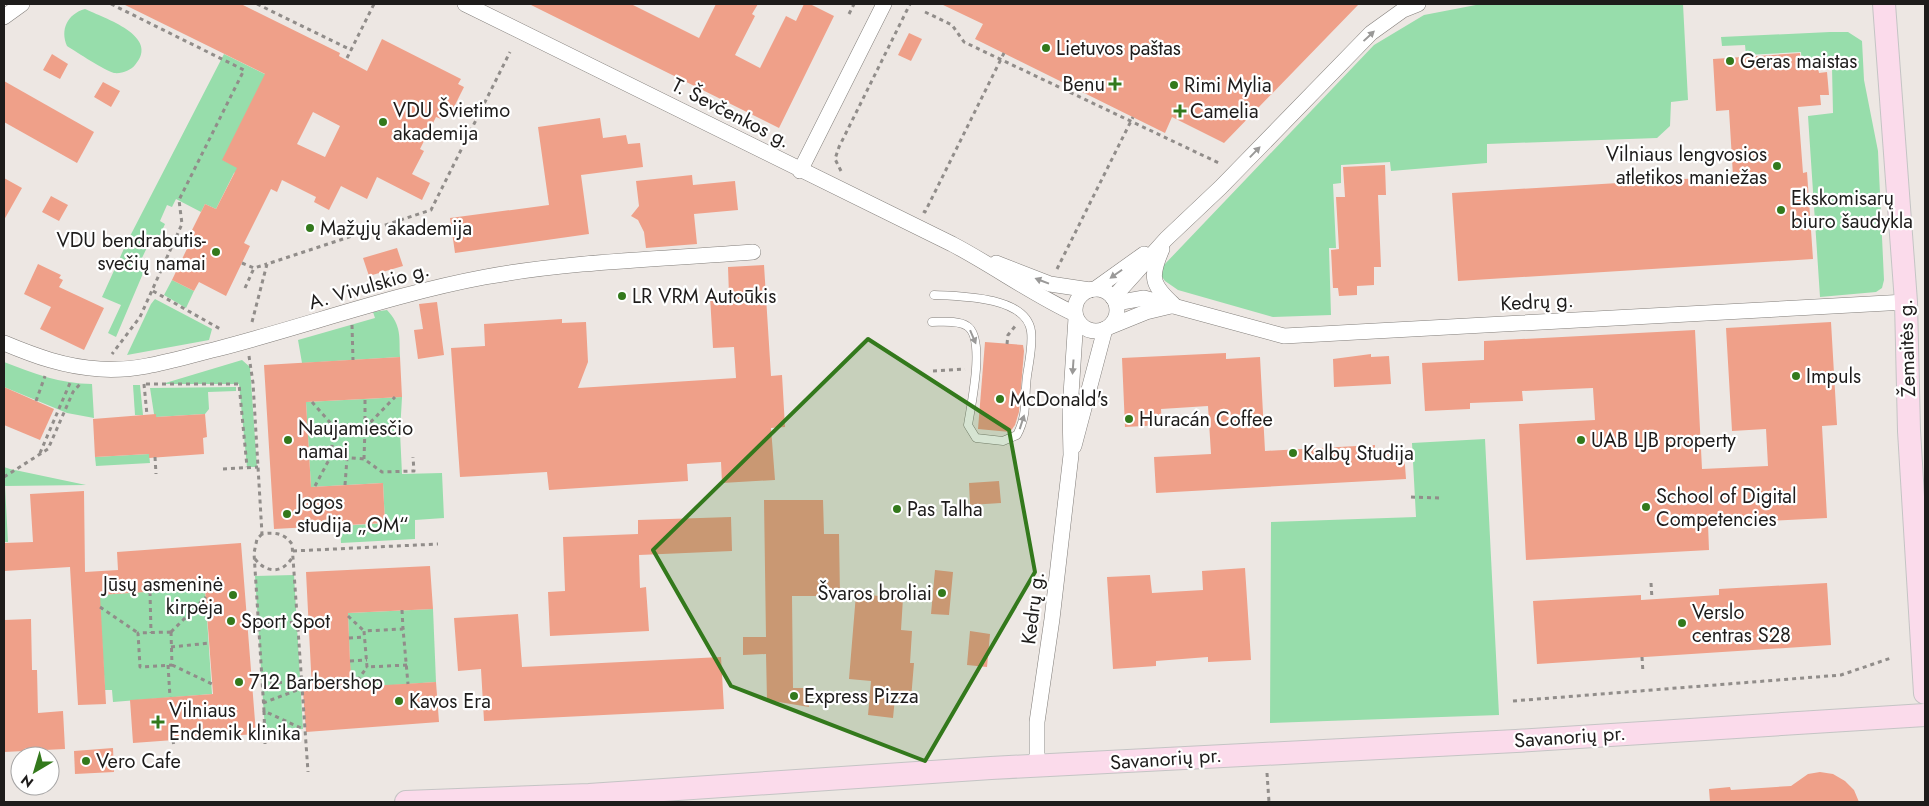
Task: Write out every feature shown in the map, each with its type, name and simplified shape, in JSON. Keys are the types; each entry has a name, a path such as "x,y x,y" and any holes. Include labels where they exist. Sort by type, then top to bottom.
{"main road":[{"name":"Žemaitės g.","path":"1884,4 1906,302 1909,439 1925,693"},
{"name":"Savanorių pr.","path":"406,802 589,795 1038,765 1093,764 1266,752 1516,741 1925,715"}],"street":[{"path":"4,17 22,4"},
{"name":"T. Ševčenkos g.","path":"465,4 979,258 1050,284 1092,289"},
{"path":"800,170 884,4"},
{"path":"1114,300 1166,239 1208,200 1371,33 1403,10 1418,4"},
{"path":"1092,289 1104,290 1114,300 1116,314 1107,328 1090,331 1082,326 1075,316 1076,301 1082,294 1166,239"},
{"path":"1166,239 1156,263 1154,277 1158,290 1174,305"},
{"name":"A. Vivulskio g.","path":"4,344 51,361 102,369 148,366 245,342 441,286 487,277 597,264 754,252"},
{"name":"T. Ševčenkos g.","path":"979,258 1042,299 1075,316"},
{"name":"Kedrų g.","path":"1114,300 1144,298 1284,336 1906,302"},
{"name":"Kedrų g.","path":"1071,455 1084,417 1107,328 1146,312 1174,305"},
{"name":"Kedrų g.","path":"1038,765 1037,722 1051,628 1071,455 1070,410 1075,316"}],"lane":[{"path":"932,322 955,323 967,326 973,333 977,347 968,425 971,433 976,438 1003,441 1017,435 1025,420 1031,341 1030,324 1018,312 999,302 978,297 934,295"}],"path":[{"path":"111,4 244,70 179,200 182,224 140,317"},
{"path":"257,4 351,50"},
{"path":"347,58 374,4"},
{"path":"849,14 854,4"},
{"path":"850,175 841,171 835,159 910,4"},
{"path":"925,12 952,25 964,42 1222,164"},
{"path":"242,263 254,268 431,210 510,52"},
{"path":"916,208 925,212 1004,53"},
{"path":"1056,271 1133,117"},
{"path":"257,310 267,264"},
{"path":"245,288 254,268"},
{"path":"153,291 245,342"},
{"path":"351,312 353,360"},
{"path":"36,401 51,361"},
{"path":"252,366 262,534 254,546 254,559 265,744"},
{"path":"932,371 975,369"},
{"path":"39,455 70,382 85,384"},
{"path":"147,415 142,385 239,384 247,467"},
{"path":"4,477 48,449 73,392"},
{"path":"307,426 365,428 395,397"},
{"path":"364,459 365,399"},
{"path":"312,402 334,427 331,456 314,486"},
{"path":"331,456 364,459 382,472 414,471 413,457"},
{"path":"155,457 156,474"},
{"path":"345,485 346,458"},
{"path":"223,469 258,467"},
{"path":"1411,497 1439,498"},
{"path":"262,534 272,532 287,537 292,544 300,689 308,772"},
{"path":"293,551 438,544"},
{"path":"254,559 265,568 274,570 289,564 293,557"},
{"path":"1651,583 1652,599"},
{"path":"150,592 152,633"},
{"path":"100,607 138,633 171,632 206,597"},
{"path":"402,610 408,684"},
{"path":"348,616 364,630 367,660 367,667 353,687"},
{"path":"258,625 296,622"},
{"path":"364,630 403,628"},
{"path":"170,697 171,632"},
{"path":"138,633 140,667 170,665 212,684"},
{"path":"349,638 365,637"},
{"path":"171,647 210,644"},
{"path":"1642,657 1643,673"},
{"path":"1513,701 1841,675 1891,658"},
{"path":"350,661 367,660"},
{"path":"367,667 406,665"},
{"path":"262,683 300,682"},
{"path":"263,704 300,689"},
{"path":"264,711 303,729"},
{"path":"173,740 174,747"},
{"path":"1266,752 1269,802"}],"highlighted area":[{"path":"868,339 1009,430 1035,572 925,761 731,686 653,550"}],"green space":[{"path":"1481,4 1683,4 1688,100 1671,102 1670,126 1657,138 1487,144 1487,163 1391,171 1390,162 1341,165 1341,183 1333,184 1336,248 1329,248 1331,315 1273,317 1178,290 1165,281 1160,274 1163,266 1374,45 1424,15"},
{"path":"85,9 116,23 136,37 141,45 141,55 133,67 123,72 114,73 67,46 64,34 67,23 79,11"},
{"path":"1848,32 1862,41 1864,80 1878,151 1884,280 1882,288 1876,292 1820,297 1808,116 1833,113 1832,67 1802,67 1801,52 1746,55 1745,45 1722,46 1721,37"},
{"path":"224,54 295,89 223,160 241,169 234,173 216,209 205,204 201,212 176,199 172,207 167,205 160,221 165,224 159,237 153,235 141,260 147,264 116,337 108,333 121,305 102,297 127,242"},
{"path":"172,280 194,291 186,308 164,295"},
{"path":"155,299 212,329 209,340 127,355"},
{"path":"387,310 397,327 400,357 302,363 298,340 375,318 373,312"},
{"path":"242,360 250,367 257,467 247,467 239,384 162,384"},
{"path":"4,362 58,380 92,384 94,418 67,413 4,387"},
{"path":"133,385 140,385 143,415 135,415"},
{"path":"236,387 236,391 208,392 209,409 205,414 156,417 154,414 150,388"},
{"path":"402,397 400,432 402,474 442,473 444,518 415,520 415,539 341,543 340,526 385,523 383,483 311,487 306,402"},
{"path":"1485,439 1499,715 1270,723 1271,522 1416,517 1412,443"},
{"path":"149,454 150,463 96,466 95,457"},
{"path":"4,467 86,485 5,486 8,542 4,542"},
{"path":"294,575 303,729 265,731 255,576"},
{"path":"205,588 212,694 113,702 112,690 105,690 99,595"},
{"path":"433,609 436,682 351,688 348,613"}],"building":[{"name":"VDU Švietimo akademija","path":"123,4 241,4 340,53 339,56 367,71 382,39 461,79 458,84 464,87 450,115 444,112 441,119 436,117 420,149 424,151 412,174 430,183 422,200 377,177 367,199 341,186 329,210 314,202 316,197 282,180 277,192 271,189 244,243 250,246 226,296 199,282 194,291 172,280 195,232 192,230 205,204 216,209 237,168 222,160 265,74","holes":["313,112 340,126 325,157 297,144"]},
{"path":"529,4 631,4 699,38 716,4 758,4 752,14 755,16 735,55 760,68 786,16 796,21 804,4 810,4 834,16 779,128"},
{"name":"Rimi Mylia","path":"941,4 1359,4 1224,143 1172,117 1165,133 975,39 983,24"},
{"path":"909,33 922,39 911,61 898,55"},
{"name":"Vilniaus lengvosios atletikos maniežas","path":"1800,53 1801,68 1818,68 1819,73 1827,72 1829,95 1820,95 1821,105 1798,107 1803,173 1807,172 1813,259 1458,281 1452,193 1733,176 1729,110 1716,111 1713,59"},
{"path":"52,54 68,64 60,79 43,70"},
{"path":"4,81 94,132 77,163 4,122"},
{"path":"103,82 120,91 111,107 94,97"},
{"path":"600,118 603,138 626,135 628,144 640,143 643,167 581,175 589,234 455,253 450,218 549,205 538,127"},
{"path":"1385,165 1386,195 1378,195 1381,267 1374,267 1374,285 1357,286 1357,295 1339,296 1338,288 1333,288 1331,250 1339,249 1336,197 1345,197 1343,167"},
{"path":"692,175 693,185 735,181 738,210 694,214 697,244 646,248 644,232 638,220 631,216 639,206 636,181"},
{"path":"4,178 22,188 4,220"},
{"path":"51,196 68,205 59,221 42,212"},
{"path":"397,248 403,266 369,276 363,258"},
{"path":"38,264 61,275 59,278 63,280 59,287 104,308 84,350 40,329 51,307 24,294"},
{"path":"764,265 771,376 782,375 785,427 771,428 775,480 722,483 721,462 687,464 688,481 549,490 547,472 460,477 451,348 485,346 484,324 562,319 562,323 586,322 588,362 578,388 736,378 734,347 713,348 710,296 729,295 728,267"},
{"path":"437,302 444,355 418,359 414,330 423,329 419,304"},
{"name":"UAB LJB property","path":"1831,322 1837,425 1822,426 1827,518 1708,524 1709,550 1526,560 1519,424 1595,420 1593,388 1522,391 1523,401 1470,403 1470,409 1425,411 1422,363 1484,360 1484,341 1695,330 1702,469 1768,466 1766,429 1732,431 1726,328"},
{"name":"McDonald's","path":"985,342 1023,345 1019,412 1015,425 1010,432 978,429"},
{"path":"1226,353 1226,359 1260,357 1265,451 1375,445 1375,453 1404,452 1406,479 1156,493 1154,457 1211,454 1208,406 1161,409 1162,425 1125,427 1122,358"},
{"path":"1371,354 1371,357 1389,356 1391,384 1334,387 1333,359"},
{"name":"Naujamiesčio namai","path":"400,357 402,397 306,402 311,487 383,483 385,523 274,529 264,365"},
{"path":"4,387 54,409 40,440 4,425"},
{"path":"156,414 156,417 205,414 207,437 203,438 204,454 149,458 149,454 95,457 93,419"},
{"path":"999,481 1001,503 970,505 969,483"},
{"path":"84,491 85,572 118,570 117,552 241,543 256,734 133,743 130,700 213,694 205,588 100,595 106,704 78,705 70,567 4,571 4,543 33,542 30,494"},
{"path":"764,500 823,500 824,534 839,534 840,596 792,596 793,688 808,688 809,707 767,700 766,654 743,655 743,637 766,637"},
{"path":"731,517 732,551 639,555 640,588 646,587 649,631 550,636 548,592 565,591 563,537 638,534 638,520"},
{"path":"430,566 433,609 348,613 350,661 352,687 436,682 439,722 306,732 303,691 312,690 306,572"},
{"path":"1245,568 1251,660 1208,662 1208,657 1156,661 1156,666 1113,669 1107,577 1150,575 1152,593 1203,590 1202,571"},
{"name":"Švaros broliai","path":"935,570 953,572 949,615 931,614"},
{"name":"Verslo centras S28","path":"1827,583 1831,645 1537,664 1533,601 1641,595 1641,600 1719,595 1719,589"},
{"path":"856,594 903,598 901,630 912,631 910,663 914,663 911,699 895,698 893,718 868,715 871,681 849,679"},
{"path":"518,614 522,667 721,657 724,709 484,721 481,669 458,671 454,618"},
{"path":"31,619 32,670 37,670 38,713 63,711 65,749 60,749 60,746 10,746 10,752 4,752 4,620"},
{"path":"970,631 990,634 987,667 967,665"},
{"path":"113,748 114,772 75,774 74,751"},
{"path":"1820,772 1833,774 1845,781 1854,790 1859,802 1710,802 1709,789 1730,787 1731,790 1791,786 1808,774"}],"place":[{"name":"Lietuvos paštas","path":"1046,48"},
{"name":"Geras maistas","path":"1730,61"},
{"name":"Benu","path":"1115,84"},
{"name":"Rimi Mylia","path":"1174,85"},
{"name":"Camelia","path":"1180,111"},
{"name":"VDU Švietimo akademija","path":"383,122"},
{"name":"Vilniaus lengvosios atletikos maniežas","path":"1777,166"},
{"name":"Ekskomisarų biuro šaudykla","path":"1781,210"},
{"name":"Mažųjų akademija","path":"310,228"},
{"name":"VDU bendrabutis- svečių namai","path":"216,252"},
{"name":"LR VRM Autoūkis","path":"622,296"},
{"name":"Impuls","path":"1796,376"},
{"name":"McDonald's","path":"1000,399"},
{"name":"Huracán Coffee","path":"1129,419"},
{"name":"Naujamiesčio namai","path":"288,440"},
{"name":"UAB LJB property","path":"1581,440"},
{"name":"Kalbų Studija","path":"1293,453"},
{"name":"School of Digital Competencies","path":"1646,507"},
{"name":"Pas Talha","path":"897,509"},
{"name":"Jogos studija „OM“","path":"287,514"},
{"name":"Švaros broliai","path":"942,593"},
{"name":"Jūsų asmeninė kirpėja","path":"233,595"},
{"name":"Sport Spot","path":"231,621"},
{"name":"Verslo centras S28","path":"1682,623"},
{"name":"712 Barbershop","path":"239,682"},
{"name":"Express Pizza","path":"794,696"},
{"name":"Kavos Era","path":"399,701"},
{"name":"Vilniaus Endemik klinika","path":"158,722"},
{"name":"Vero Cafe","path":"86,761"}]}
